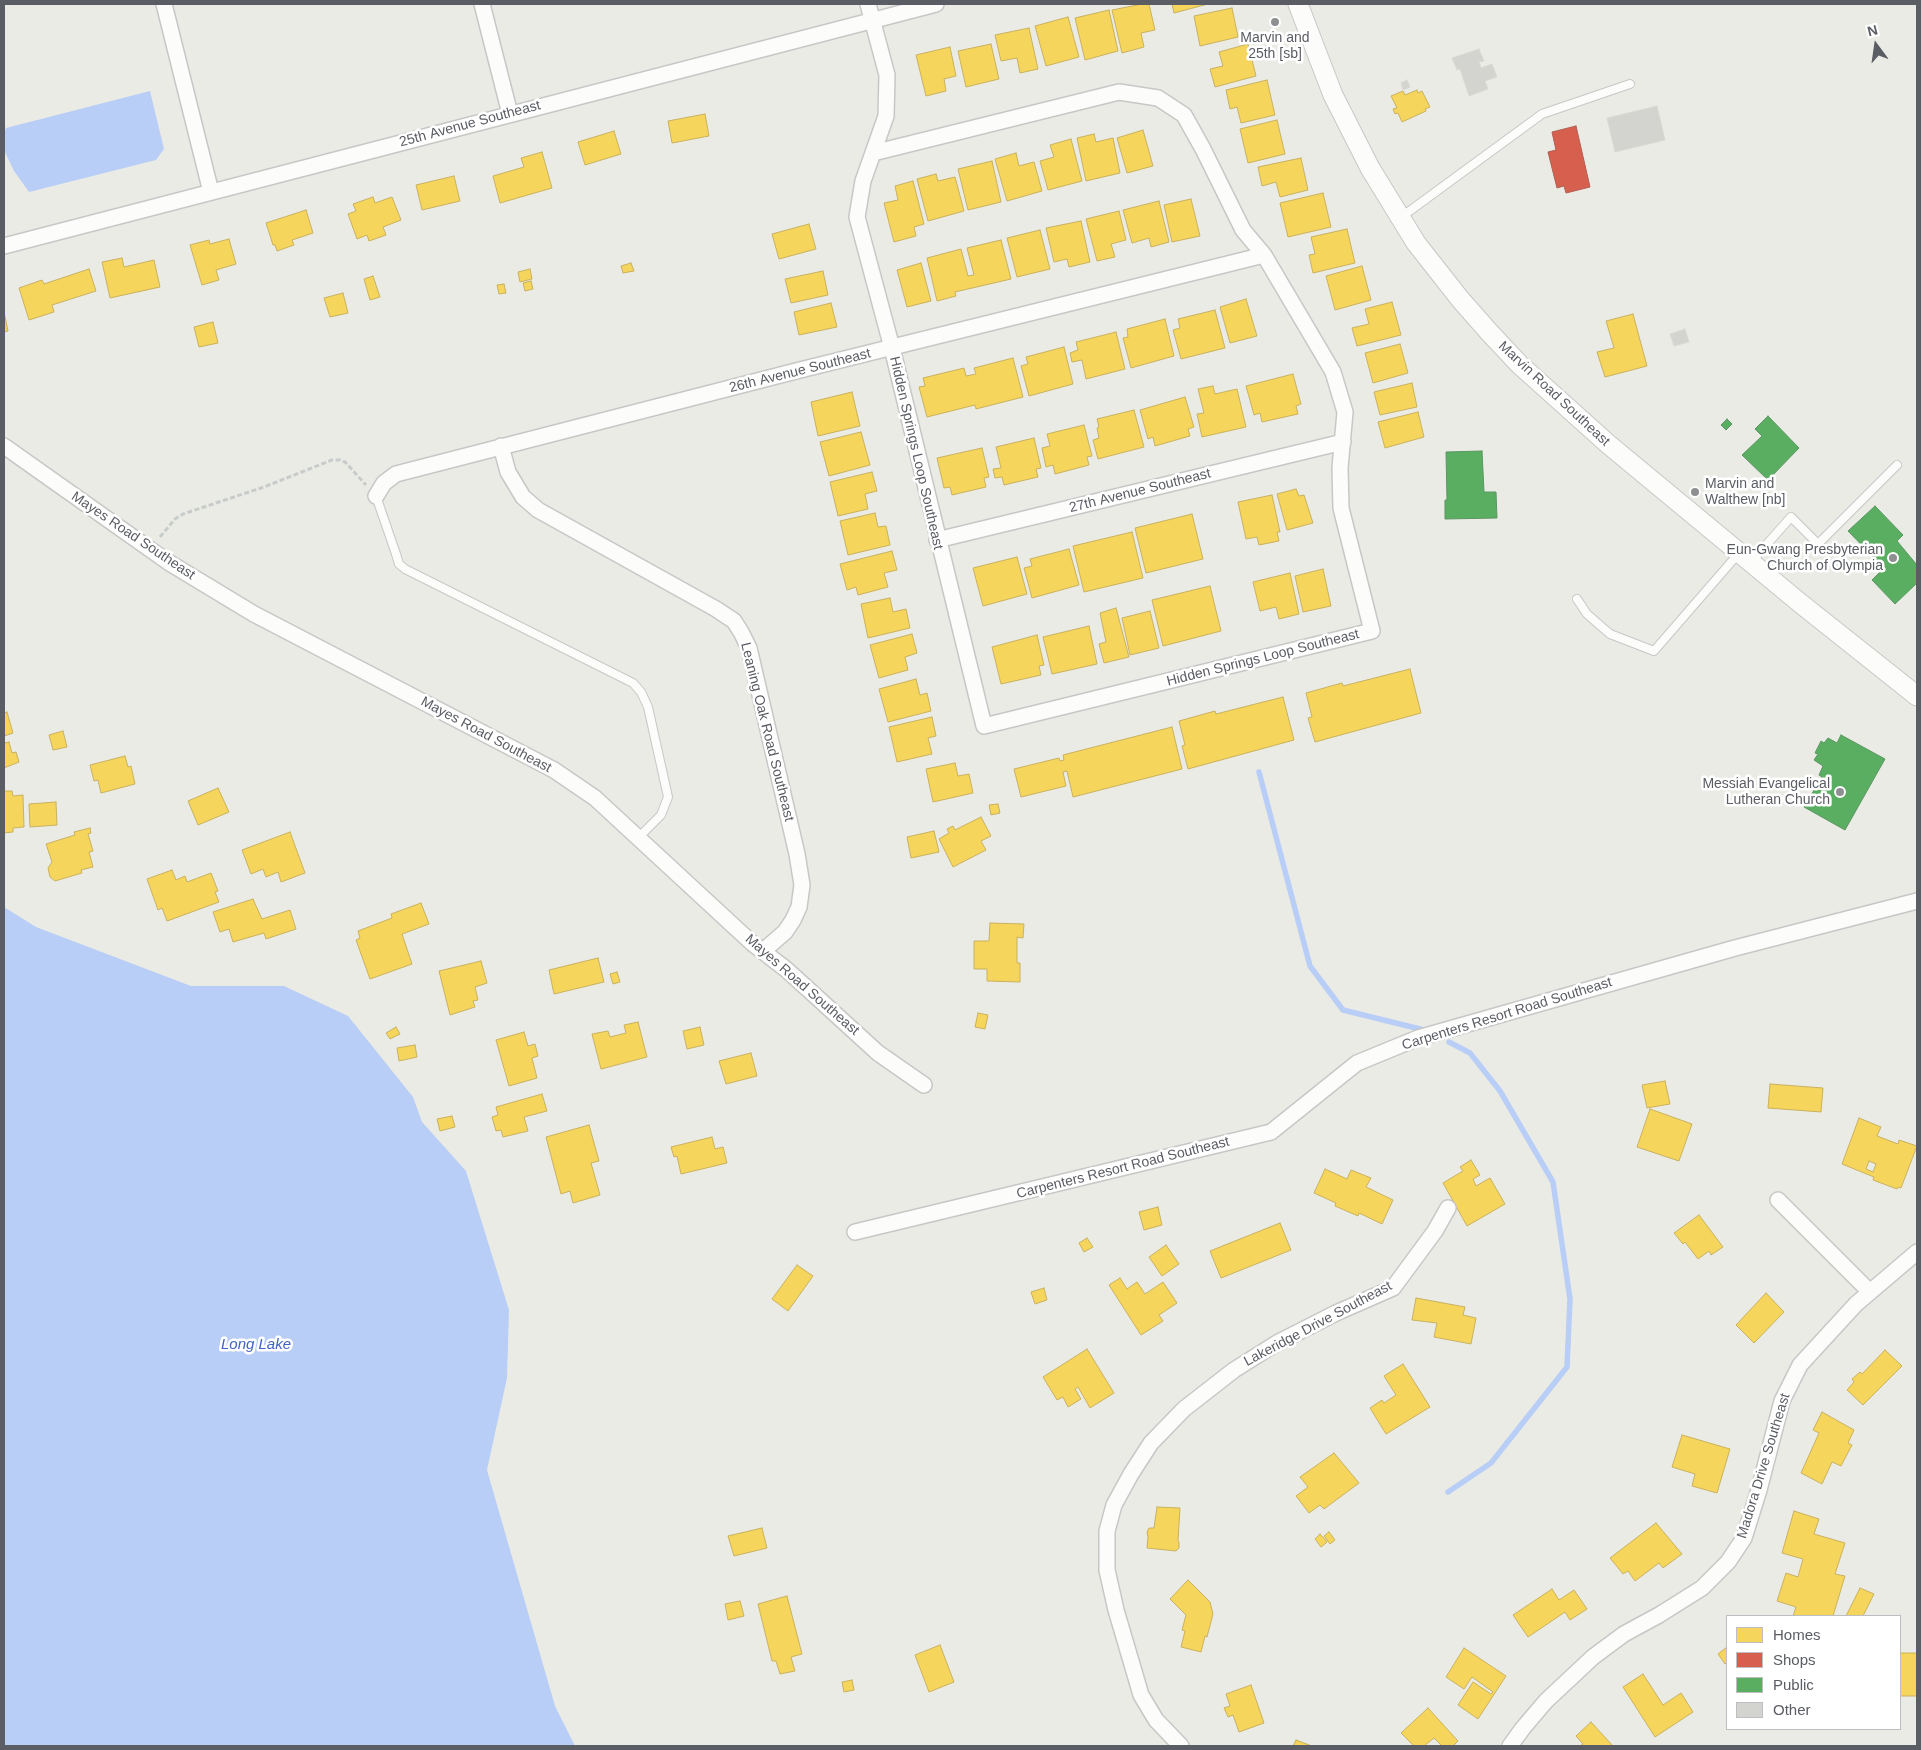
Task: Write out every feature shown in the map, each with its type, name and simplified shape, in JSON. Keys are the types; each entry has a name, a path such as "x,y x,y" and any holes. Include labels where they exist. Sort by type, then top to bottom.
{"street":[{"path":"164,4 211,192"},
{"path":"482,4 510,114"},
{"name":"Hidden Springs Loop Southeast","path":"868,4 886,75 886,116 872,153 863,180 857,217 892,348 937,540 984,726 1372,632 1341,508 1340,468 1345,412 1333,372 1264,255 1243,230 1184,115 1158,98 1119,92 872,153"},
{"name":"25th Avenue Southeast","path":"4,246 936,4"},
{"name":"Marvin Road Southeast","path":"1298,4 1334,95 1370,168 1416,242 1460,299 1520,365 1608,444 1864,656 1917,696"},
{"name":"26th Avenue Southeast","path":"376,496 384,483 396,474 800,370 1264,255"},
{"name":"27th Avenue Southeast","path":"937,540 1343,442"},
{"name":"Mayes Road Southeast","path":"4,446 149,549 254,614 554,770 595,798 878,1053 924,1085"},
{"name":"Leaning Oak Road Southeast","path":"501,446 508,472 523,496 538,510 716,608 734,621 741,632 749,648 797,854 802,886 799,907 793,920 785,932 763,951"},
{"name":"Carpenters Resort Road Southeast","path":"856,1232 1270,1132 1357,1063 1418,1038 1735,948 1917,902"},
{"path":"1778,1200 1870,1292"},
{"name":"Lakeridge Drive Southeast","path":"1181,1746 1156,1720 1142,1696 1116,1610 1108,1570 1107,1531 1114,1505 1151,1443 1184,1409 1234,1370 1277,1343 1336,1313 1393,1288 1435,1231 1448,1208"},
{"name":"Madora Drive Southeast","path":"1510,1746 1546,1701 1593,1657 1624,1634 1702,1588 1728,1562 1744,1538 1759,1490 1782,1401 1800,1365 1856,1304 1917,1252"}],"lane":[{"path":"1400,218 1542,114 1630,84"},
{"path":"1577,599 1587,614 1610,634 1654,651 1745,558 1791,517 1818,544 1897,465"},
{"path":"376,496 399,564 405,569 633,683 641,692 648,707 668,798 661,815 638,837"}],"path":[{"path":"149,549 175,519 183,514 264,487 332,460 345,462 376,496"}],"water":[{"path":"150,91 164,149 156,160 29,192 14,171 4,150 4,133 6,128"},
{"name":"Long Lake","path":"4,907 36,927 191,986 284,986 348,1016 413,1097 422,1122 466,1171 509,1310 507,1378 487,1470 555,1706 575,1746 4,1746"}],"building: Homes":[{"path":"1149,4 1155,30 1141,33 1144,47 1122,53 1112,10"},
{"path":"1172,4 1208,4 1174,13"},
{"path":"1232,8 1238,37 1200,46 1194,16"},
{"path":"1109,10 1118,51 1085,60 1075,18"},
{"path":"1068,17 1079,57 1046,66 1035,26"},
{"path":"1029,28 1038,69 1020,73 1017,58 1001,61 995,35"},
{"path":"991,44 999,79 966,87 958,51"},
{"path":"1248,44 1256,76 1215,87 1210,69 1223,66 1219,52"},
{"path":"950,47 956,76 944,79 946,91 926,96 916,55"},
{"path":"1267,80 1275,115 1241,123 1237,107 1230,109 1226,90"},
{"path":"1417,90 1418,93 1422,91 1430,107 1425,109 1426,111 1402,122 1398,113 1395,114 1393,109 1397,108 1391,96 1403,91 1405,95"},
{"path":"705,114 709,136 672,143 668,121"},
{"path":"1277,120 1285,154 1248,163 1240,129"},
{"path":"1143,130 1153,166 1127,173 1117,138"},
{"path":"614,131 621,154 585,165 578,142"},
{"path":"1094,134 1096,142 1113,138 1120,173 1086,181 1077,138"},
{"path":"1071,139 1082,181 1048,190 1040,161 1054,157 1050,145"},
{"path":"542,152 552,188 500,203 493,176 524,167 521,158"},
{"path":"1016,153 1019,166 1034,162 1042,191 1007,201 995,159"},
{"path":"1301,158 1308,190 1280,197 1276,182 1262,186 1258,167"},
{"path":"992,161 1001,202 968,210 958,169"},
{"path":"936,174 938,181 955,177 964,211 928,221 917,179"},
{"path":"454,176 460,201 422,210 416,185"},
{"path":"913,181 924,224 914,227 916,236 894,242 884,203 898,200 895,186"},
{"path":"1323,193 1331,227 1288,237 1280,203"},
{"path":"373,197 375,203 392,197 401,220 383,227 386,235 369,241 367,235 357,239 348,214 356,211 353,204"},
{"path":"1191,199 1200,236 1172,242 1164,205"},
{"path":"1159,201 1169,242 1151,247 1149,238 1132,243 1123,210"},
{"path":"306,210 313,233 292,240 294,245 277,251 275,245 273,245 266,223"},
{"path":"1119,211 1126,240 1111,244 1115,257 1097,261 1086,219"},
{"path":"1081,221 1090,262 1069,267 1067,259 1054,262 1046,228"},
{"path":"809,224 816,249 779,259 772,234"},
{"path":"1347,229 1355,263 1313,273 1309,255 1315,254 1311,237"},
{"path":"1040,230 1050,269 1017,277 1007,238"},
{"path":"229,239 236,264 216,270 219,280 202,285 190,245 209,240 210,244"},
{"path":"1001,240 1011,279 955,292 956,296 937,301 927,258 961,249 968,276 974,275 967,248"},
{"path":"122,258 124,267 154,260 160,287 110,298 102,262"},
{"path":"631,263 634,271 623,273 621,266"},
{"path":"921,263 931,301 907,307 897,270"},
{"path":"1362,266 1371,300 1335,310 1326,276"},
{"path":"89,269 96,291 52,305 54,312 29,320 19,288 42,280 44,284"},
{"path":"530,269 532,279 520,282 518,272"},
{"path":"823,271 828,295 791,303 785,279"},
{"path":"373,276 380,297 370,300 364,279"},
{"path":"531,281 533,289 525,291 523,283"},
{"path":"504,284 506,293 499,294 497,285"},
{"path":"343,293 348,313 330,317 324,298"},
{"path":"1246,299 1257,336 1230,343 1220,307"},
{"path":"1392,302 1401,335 1357,346 1352,328 1369,324 1365,309"},
{"path":"831,303 837,327 799,335 794,312"},
{"path":"1215,310 1225,348 1181,359 1173,330 1180,328 1178,319"},
{"path":"4,312 8,331 4,332"},
{"path":"1633,314 1647,366 1605,377 1597,352 1614,348 1606,321"},
{"path":"1165,319 1174,356 1131,368 1123,338 1128,337 1127,329"},
{"path":"213,322 218,343 199,347 194,327"},
{"path":"1116,332 1125,369 1086,379 1082,360 1072,362 1070,353 1078,350 1076,342"},
{"path":"1400,344 1408,373 1373,383 1365,353"},
{"path":"1064,347 1073,384 1029,396 1021,366 1028,364 1026,357"},
{"path":"1013,358 1023,397 976,409 975,405 927,417 919,387 925,386 923,378 964,368 966,376 976,374 974,368"},
{"path":"1293,374 1301,404 1296,406 1298,414 1262,422 1260,413 1254,415 1246,386"},
{"path":"1412,383 1417,407 1380,415 1374,392"},
{"path":"1213,386 1215,394 1237,389 1246,427 1202,437 1197,414 1204,413 1198,389"},
{"path":"852,392 860,426 818,436 811,402"},
{"path":"1185,397 1194,427 1188,429 1190,436 1155,446 1153,437 1148,439 1140,410"},
{"path":"1134,410 1144,447 1098,459 1093,440 1099,438 1097,419"},
{"path":"1418,412 1424,437 1385,448 1378,422"},
{"path":"1084,425 1092,456 1087,457 1089,465 1055,474 1053,465 1046,467 1042,448 1050,446 1047,434"},
{"path":"861,432 870,465 829,476 820,442"},
{"path":"1034,438 1041,468 1036,469 1038,477 1004,485 1002,477 995,478 993,469 1001,468 996,447"},
{"path":"982,448 989,477 984,478 986,487 952,495 950,487 944,488 937,458"},
{"path":"872,472 877,491 865,494 868,509 838,516 830,482"},
{"path":"1296,489 1299,496 1304,495 1313,523 1287,530 1277,494"},
{"path":"1272,495 1280,532 1277,532 1279,541 1259,545 1257,537 1246,539 1238,502"},
{"path":"875,513 878,527 886,526 890,545 848,555 840,521"},
{"path":"1192,514 1203,559 1146,573 1135,528"},
{"path":"1132,532 1143,578 1084,592 1073,546"},
{"path":"1069,549 1079,585 1032,598 1024,568 1032,566 1030,559"},
{"path":"892,551 897,570 884,573 888,587 858,595 856,587 847,590 840,564"},
{"path":"1017,557 1027,594 983,606 973,568"},
{"path":"1323,569 1331,606 1303,612 1295,576"},
{"path":"1290,573 1299,614 1279,619 1276,607 1260,611 1253,582"},
{"path":"1210,586 1221,631 1163,646 1152,600"},
{"path":"890,598 893,612 906,609 910,628 868,638 861,604"},
{"path":"1116,608 1129,657 1104,663 1099,644 1106,642 1100,613"},
{"path":"1150,611 1159,648 1130,655 1122,618"},
{"path":"1089,626 1097,664 1052,674 1043,637"},
{"path":"912,634 917,653 905,657 908,670 879,678 870,645"},
{"path":"1037,635 1044,665 1039,666 1041,675 1001,684 992,647"},
{"path":"1410,669 1421,713 1315,742 1308,718 1312,717 1306,693 1342,683 1343,686"},
{"path":"916,679 920,695 927,693 931,711 888,722 879,689"},
{"path":"1283,697 1294,740 1188,769 1182,746 1185,745 1179,721 1215,711 1216,714"},
{"path":"7,712 13,733 4,736 4,713"},
{"path":"932,717 936,736 928,738 932,754 897,762 889,727"},
{"path":"1172,727 1182,769 1073,797 1067,771 1063,772 1066,786 1021,797 1014,769 1059,758 1060,761 1064,760 1063,755"},
{"path":"63,731 67,747 53,750 49,735"},
{"path":"9,742 12,753 16,752 19,762 4,768 4,743"},
{"path":"125,756 128,767 131,766 135,784 101,793 98,780 94,781 90,765"},
{"path":"955,763 958,776 969,774 973,793 933,802 926,769"},
{"path":"218,788 229,812 198,825 188,801"},
{"path":"4,791 12,791 13,796 23,795 24,827 13,828 13,832 4,833"},
{"path":"56,802 57,825 30,827 29,804"},
{"path":"998,804 1000,813 991,815 989,805"},
{"path":"981,817 991,836 981,841 986,850 953,867 939,839 949,833 947,829 953,826 955,830"},
{"path":"90,828 91,833 88,834 93,851 89,852 93,867 81,870 82,873 55,881 50,877 48,868 52,862 46,844 75,835 74,832"},
{"path":"934,831 939,852 911,858 907,837"},
{"path":"290,832 305,873 281,882 278,872 266,877 263,869 251,874 242,850"},
{"path":"172,870 176,880 185,876 187,882 211,873 218,891 215,892 219,902 167,921 162,908 158,910 147,879"},
{"path":"253,899 262,919 290,910 296,929 266,939 264,933 233,942 229,929 220,932 213,912"},
{"path":"421,903 429,924 402,934 412,964 370,979 356,940 360,938 358,931 392,918 391,914"},
{"path":"990,923 1024,924 1023,938 1017,937 1017,963 1020,963 1020,982 987,981 987,969 974,969 974,941 989,941"},
{"path":"598,958 604,982 554,994 549,970"},
{"path":"481,961 487,983 475,987 478,1000 473,1001 475,1007 450,1015 439,971"},
{"path":"617,972 620,982 613,984 610,974"},
{"path":"978,1013 988,1015 985,1029 975,1027"},
{"path":"638,1022 647,1057 601,1069 592,1034 608,1031 610,1037 626,1033 624,1025"},
{"path":"396,1027 400,1034 390,1039 386,1033"},
{"path":"700,1027 704,1045 687,1049 683,1031"},
{"path":"524,1032 528,1046 535,1044 538,1056 532,1058 537,1078 509,1086 496,1040"},
{"path":"415,1045 417,1057 399,1061 397,1048"},
{"path":"751,1053 757,1076 726,1084 719,1061"},
{"path":"1665,1081 1670,1104 1647,1108 1642,1085"},
{"path":"1770,1084 1823,1088 1821,1112 1768,1108"},
{"path":"542,1094 547,1111 524,1117 528,1131 503,1137 501,1130 496,1131 492,1117 498,1115 496,1107"},
{"path":"1650,1109 1692,1124 1679,1161 1637,1147"},
{"path":"452,1116 455,1127 440,1131 437,1119"},
{"path":"1859,1118 1881,1127 1877,1136 1898,1144 1899,1140 1917,1146 1901,1188 1898,1187 1897,1189 1873,1180 1874,1177 1842,1164","holes":["1869,1161 1876,1164 1873,1172 1866,1169"]},
{"path":"589,1125 599,1161 591,1163 600,1195 573,1203 570,1191 561,1194 546,1137"},
{"path":"712,1137 715,1149 723,1147 727,1163 681,1174 677,1156 674,1157 671,1147"},
{"path":"1471,1160 1480,1175 1473,1179 1476,1186 1490,1178 1505,1204 1467,1226 1443,1183 1463,1171 1460,1167"},
{"path":"1325,1169 1347,1179 1351,1170 1371,1178 1366,1187 1393,1200 1382,1224 1359,1213 1358,1216 1335,1206 1336,1203 1314,1193"},
{"path":"1158,1207 1162,1225 1144,1230 1139,1212"},
{"path":"1699,1215 1723,1247 1711,1255 1709,1251 1698,1259 1685,1242 1683,1244 1674,1233"},
{"path":"1280,1223 1291,1250 1221,1278 1210,1251"},
{"path":"1087,1238 1093,1247 1084,1252 1079,1243"},
{"path":"1166,1245 1179,1264 1162,1276 1149,1257"},
{"path":"797,1265 813,1276 788,1311 772,1299"},
{"path":"1120,1278 1127,1289 1137,1282 1145,1294 1163,1282 1177,1303 1159,1315 1163,1321 1141,1335 1109,1285"},
{"path":"1044,1288 1047,1300 1035,1304 1031,1292"},
{"path":"1766,1293 1784,1312 1754,1343 1736,1325"},
{"path":"1416,1298 1465,1307 1463,1315 1476,1318 1471,1344 1434,1337 1437,1323 1412,1320"},
{"path":"1087,1349 1114,1393 1090,1408 1078,1387 1075,1389 1081,1399 1068,1407 1063,1397 1057,1400 1043,1377"},
{"path":"1885,1350 1902,1366 1863,1405 1847,1390 1854,1382 1852,1379 1860,1372 1862,1374"},
{"path":"1403,1364 1430,1407 1386,1434 1370,1408 1382,1400 1384,1403 1396,1395 1384,1376"},
{"path":"1822,1412 1854,1430 1848,1443 1852,1445 1841,1466 1832,1462 1822,1484 1801,1473 1819,1433 1813,1430"},
{"path":"1682,1435 1730,1449 1717,1493 1692,1486 1695,1474 1672,1467"},
{"path":"1334,1453 1359,1483 1324,1509 1320,1505 1309,1513 1296,1496 1308,1487 1300,1477"},
{"path":"1157,1507 1180,1508 1179,1548 1176,1551 1147,1548 1147,1532 1149,1528 1154,1528"},
{"path":"1794,1511 1819,1519 1814,1534 1845,1543 1835,1574 1845,1576 1833,1615 1793,1615 1796,1607 1777,1601 1786,1573 1798,1577 1803,1559 1782,1553"},
{"path":"1656,1523 1682,1554 1663,1568 1659,1563 1635,1581 1628,1571 1623,1574 1610,1558"},
{"path":"762,1528 767,1548 734,1556 728,1536"},
{"path":"1329,1532 1335,1540 1330,1544 1324,1536"},
{"path":"1320,1534 1327,1542 1321,1547 1315,1539"},
{"path":"1188,1580 1210,1602 1213,1614 1201,1652 1181,1647 1185,1631 1182,1630 1186,1615 1170,1599"},
{"path":"1860,1588 1874,1594 1864,1615 1846,1615"},
{"path":"1552,1589 1559,1600 1574,1590 1587,1609 1570,1620 1565,1612 1528,1637 1513,1615"},
{"path":"787,1596 802,1654 791,1657 795,1671 780,1674 776,1661 772,1661 758,1604"},
{"path":"740,1601 744,1616 728,1620 725,1604"},
{"path":"940,1645 954,1682 929,1692 915,1655"},
{"path":"1464,1648 1506,1676 1478,1719 1458,1705 1473,1682 1491,1694 1493,1692 1472,1677 1464,1689 1446,1677"},
{"path":"1726,1648 1725,1664 1718,1654"},
{"path":"1901,1653 1917,1653 1917,1696 1901,1696"},
{"path":"1643,1674 1663,1705 1681,1693 1693,1712 1655,1737 1623,1687"},
{"path":"852,1680 854,1690 844,1692 842,1682"},
{"path":"1251,1685 1264,1723 1239,1732 1233,1715 1228,1717 1224,1708 1230,1706 1226,1694"},
{"path":"1428,1708 1458,1741 1453,1746 1442,1746 1434,1738 1424,1746 1414,1746 1401,1733"},
{"path":"1591,1722 1613,1746 1580,1746 1583,1744 1576,1736"},
{"path":"1296,1740 1312,1746 1293,1746"}],"building: Shops":[{"path":"1576,126 1590,187 1566,193 1564,186 1557,188 1548,152 1556,150 1552,132"}],"building: Public":[{"path":"1768,416 1799,448 1768,480 1742,455 1762,436 1755,429"},
{"path":"1727,419 1732,424 1726,430 1721,425"},
{"path":"1482,451 1484,492 1496,492 1497,518 1445,519 1445,500 1447,500 1446,452"},
{"name":"Eun-Gwang Presbyterian Church of Olympia","path":"1875,506 1903,535 1897,541 1917,565 1917,583 1895,604 1872,580 1884,568 1848,531"},
{"name":"Messiah Evangelical Lutheran Church","path":"1841,735 1885,759 1845,830 1804,807 1822,777 1819,775 1823,766 1814,760 1818,754 1815,753 1821,741 1824,743 1828,738 1837,743"}],"building: Other":[{"path":"1479,49 1484,61 1479,62 1481,68 1492,64 1497,77 1485,81 1488,89 1469,96 1460,69 1457,70 1452,58"},
{"path":"1407,80 1410,87 1403,90 1401,83"},
{"path":"1657,106 1665,140 1615,152 1607,118"},
{"path":"1685,329 1689,342 1674,346 1670,334"}],"waterway":[{"path":"1259,772 1310,966 1343,1010 1424,1030"},
{"path":"1448,1492 1491,1463 1567,1367 1570,1299 1553,1182 1500,1091 1470,1053 1449,1042"}],"place":[{"name":"Marvin and 25th [sb]","path":"1275,22"},
{"name":"Marvin and Walthew [nb]","path":"1695,492"},
{"name":"Eun-Gwang Presbyterian Church of Olympia","path":"1893,558"},
{"name":"Messiah Evangelical Lutheran Church","path":"1840,792"}]}
